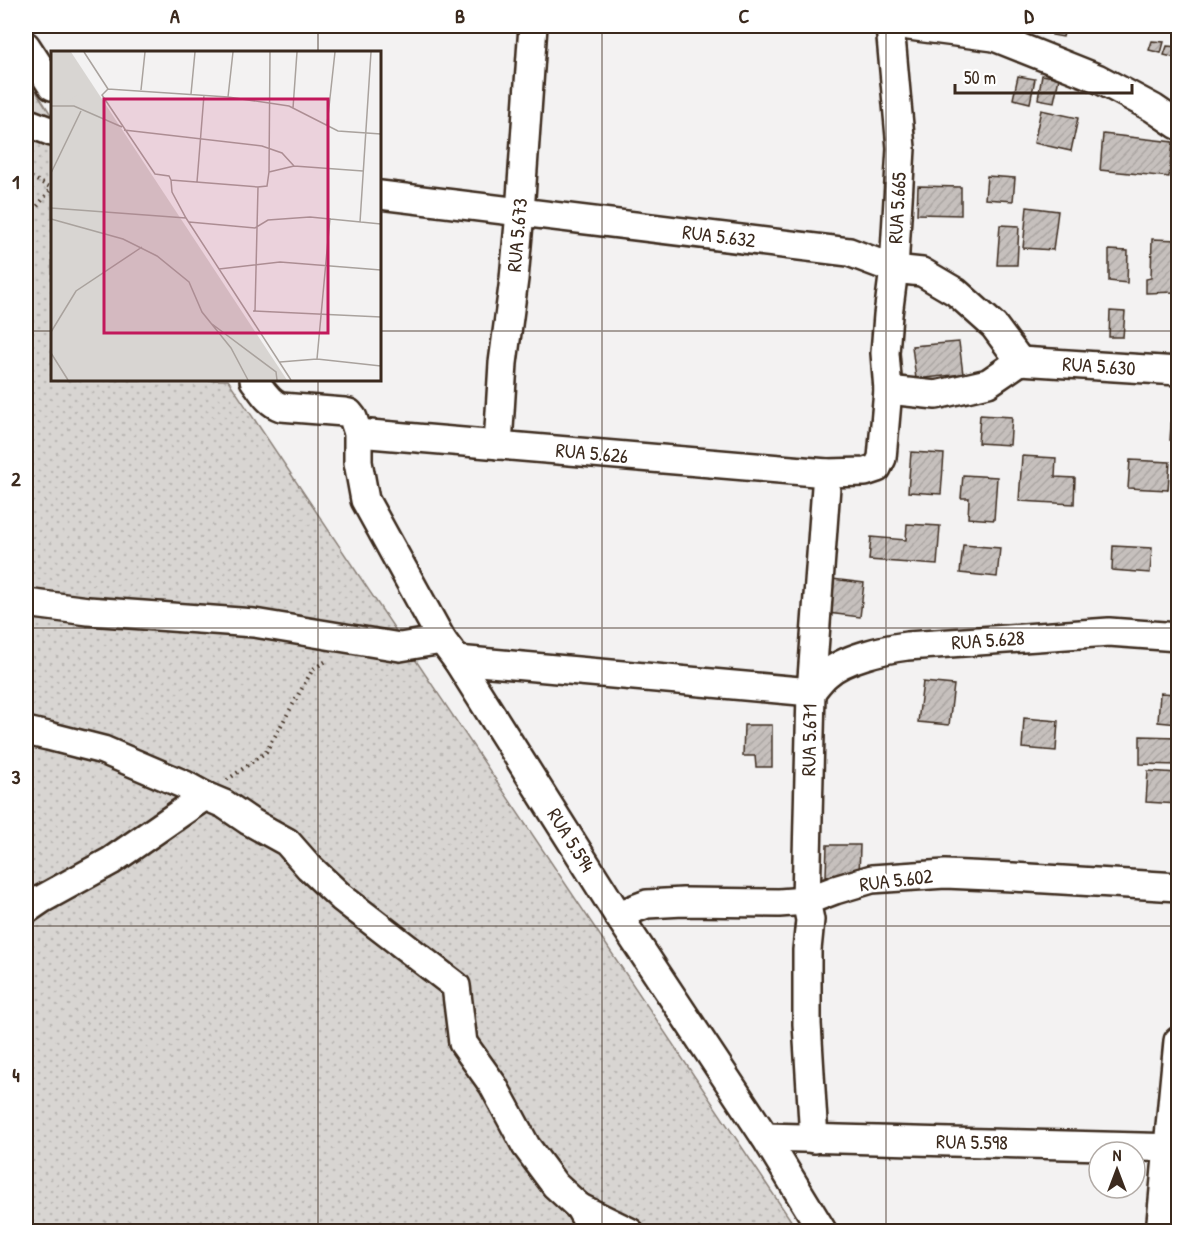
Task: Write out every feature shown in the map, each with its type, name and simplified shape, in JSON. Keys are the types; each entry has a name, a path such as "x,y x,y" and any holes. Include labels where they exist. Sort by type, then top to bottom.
{"street":[{"name":"RUA 5.673","path":"498,445 503,363 520,212 533,26"},
{"name":"RUA 5.665","path":"888,390 885,354 894,269 901,148 890,26"},
{"path":"909,26 994,38 1017,35 1153,108 1179,125"},
{"path":"26,46 51,84"},
{"path":"26,122 51,132"},
{"name":"RUA 5.632","path":"381,195 849,252 894,269 922,272 956,292 994,326 1020,361"},
{"path":"827,473 865,472 877,468 882,458 888,390 936,395 988,383 1020,361"},
{"name":"RUA 5.630","path":"1020,361 1179,371"},
{"path":"255,381 274,405 349,413 358,433"},
{"name":"RUA 5.626","path":"358,433 827,473"},
{"name":"RUA 5.594","path":"358,433 358,462 365,500 449,650 618,915 765,1137 823,1232"},
{"name":"RUA 5.671","path":"814,1139 807,1024 807,950 810,920 806,901 811,692 827,473"},
{"path":"26,603 88,611 254,623 400,647 449,650 811,692"},
{"name":"RUA 5.628","path":"811,692 828,672 852,660 882,650 907,646 1109,632 1179,638"},
{"path":"26,731 103,750 224,804 287,842 309,867 342,898 456,986 464,1042 493,1085 526,1146 555,1185 579,1208 593,1232"},
{"path":"26,910 42,898 111,861 205,796"},
{"name":"RUA 5.602","path":"618,915 647,904 806,901 872,879 945,874 1179,887"},
{"path":"1160,1232 1174,1148 1179,1041"},
{"name":"RUA 5.598","path":"765,1137 1174,1148"},
{"path":"579,1208 630,1232"}],"path":[{"path":"26,175 51,188"},
{"path":"26,220 51,189"},
{"path":"205,796 266,752 313,669 359,640"}],"shaded area":[{"path":"26,76 51,114 51,381 229,381 798,1231 26,1231"}],"building":[{"path":"1055,26 1066,27 1063,37 1052,35"},
{"path":"1152,41 1164,42 1161,53 1149,50"},
{"path":"1167,46 1178,47 1176,58 1164,55"},
{"path":"1042,75 1059,78 1054,102 1038,99"},
{"path":"1018,76 1035,79 1030,103 1013,99"},
{"path":"1041,110 1078,118 1071,151 1034,143"},
{"path":"1103,134 1173,142 1169,177 1100,170"},
{"path":"987,176 1015,178 1013,201 985,199"},
{"path":"918,186 961,187 961,215 917,214"},
{"path":"1027,207 1058,211 1053,250 1023,248"},
{"path":"1000,225 1019,226 1017,265 997,265"},
{"path":"1152,239 1178,240 1176,292 1146,293 1146,279 1151,278"},
{"path":"1109,250 1128,251 1127,283 1109,281"},
{"path":"1110,311 1125,312 1123,337 1109,337"},
{"path":"959,342 963,374 916,379 912,346"},
{"path":"1172,411 1178,412 1178,441 1170,440"},
{"path":"980,415 1012,417 1010,445 978,443"},
{"path":"911,452 944,454 941,494 908,492"},
{"path":"1022,456 1056,458 1055,477 1075,478 1074,504 1019,501"},
{"path":"1130,460 1170,462 1168,490 1128,488"},
{"path":"963,475 997,477 994,520 968,518 969,498 961,498"},
{"path":"907,524 940,526 937,565 869,560 871,537 906,540"},
{"path":"963,545 1000,548 997,577 960,573"},
{"path":"1113,546 1152,548 1150,573 1112,570"},
{"path":"832,579 864,583 860,617 828,613"},
{"path":"923,682 954,685 949,725 918,722"},
{"path":"1160,693 1178,694 1178,724 1158,722"},
{"path":"1024,718 1058,721 1056,751 1022,748"},
{"path":"744,725 772,725 772,767 756,767 755,756 743,756"},
{"path":"1140,736 1178,737 1178,765 1140,764"},
{"path":"1148,771 1178,773 1178,804 1146,802"},
{"path":"827,845 860,845 859,877 826,876"},
{"path":"982,1224 982,1232 949,1232 949,1227"},
{"path":"1127,1224 1128,1232 1108,1232 1110,1226"},
{"path":"846,1226 872,1229 872,1232 844,1232"}]}
